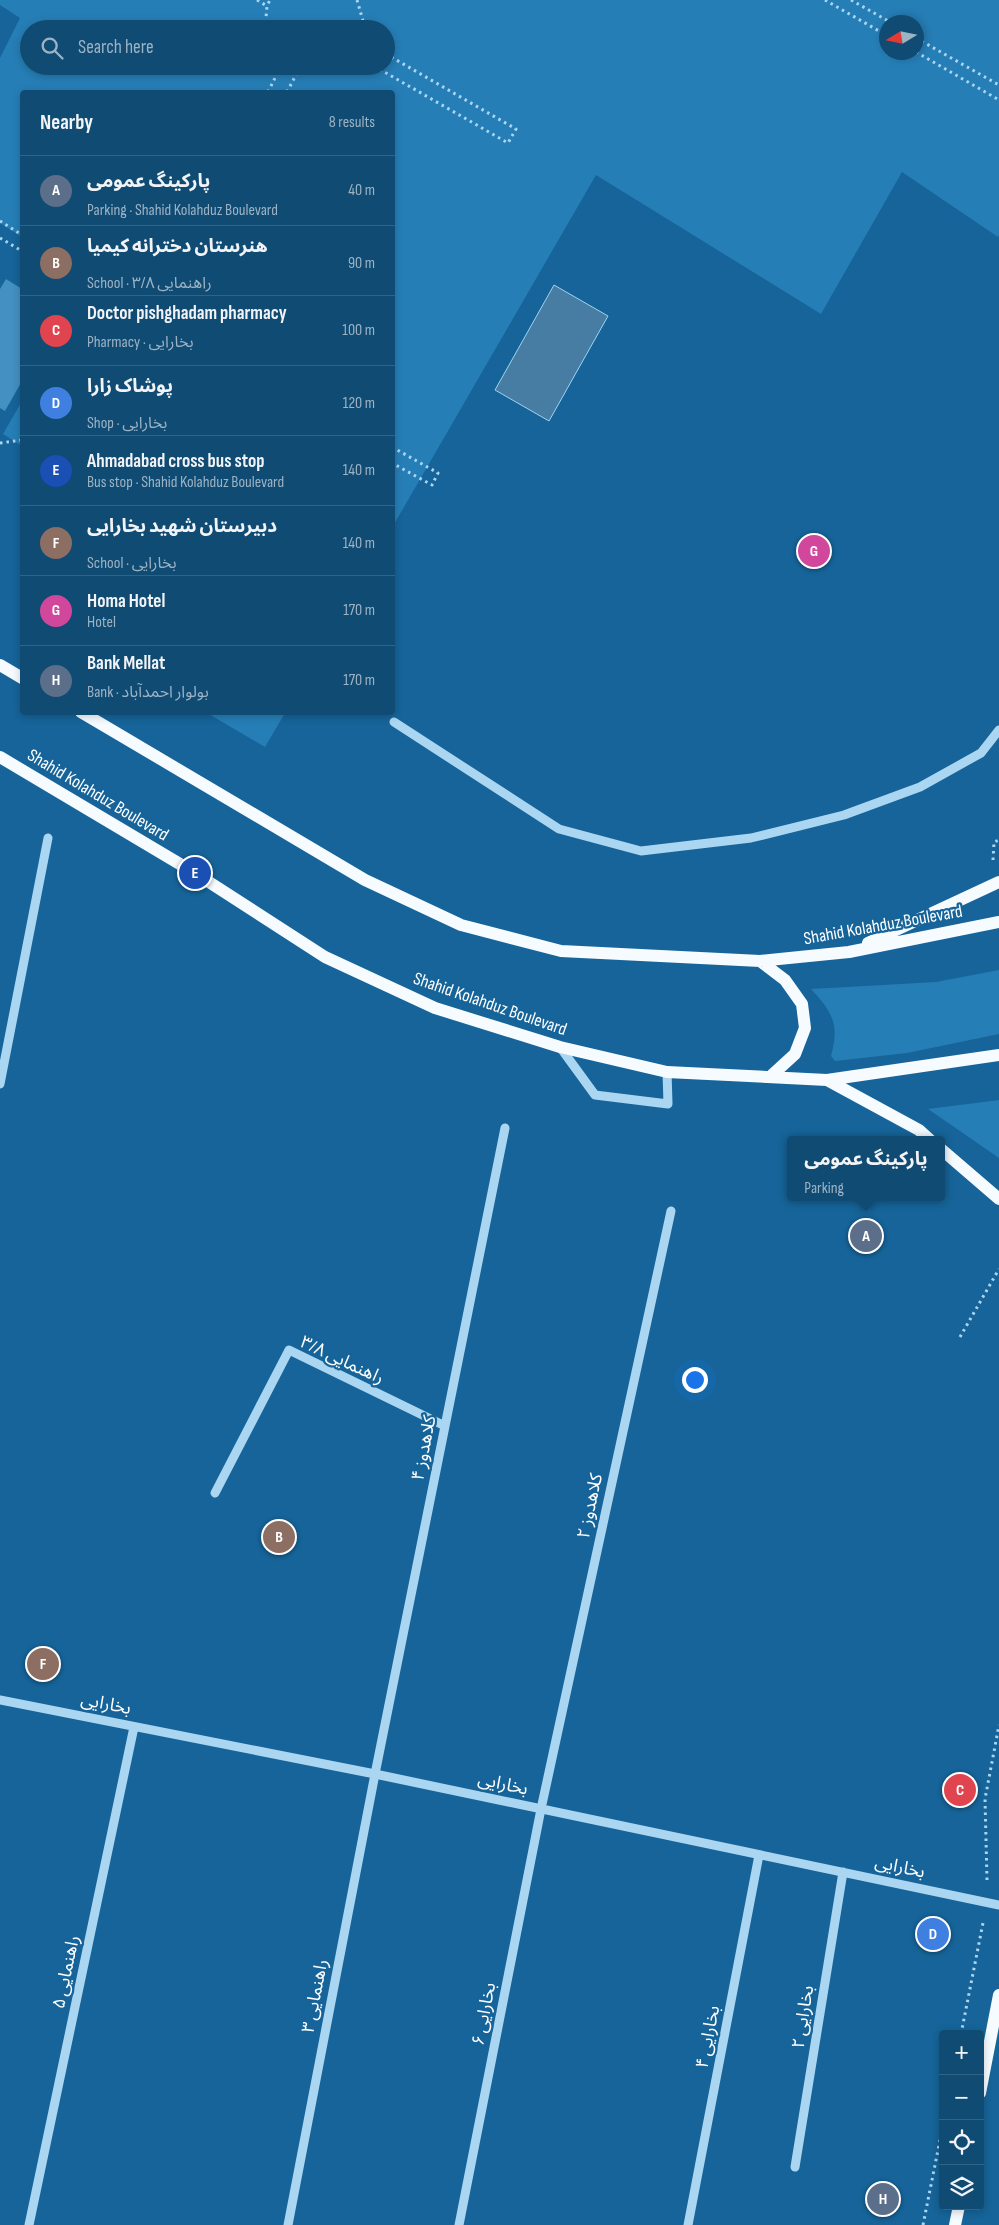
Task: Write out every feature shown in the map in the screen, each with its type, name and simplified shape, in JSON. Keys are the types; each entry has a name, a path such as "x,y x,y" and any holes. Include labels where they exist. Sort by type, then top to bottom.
{"main road":[{"path":"0,665 20,677"},
{"name":"Shahid Kolahduz Boulevard","path":"86,715 365,880 461,925 562,951 760,961 849,952 999,922"},
{"name":"Shahid Kolahduz Boulevard","path":"0,757 196,873 325,957 435,1008 560,1047 667,1072 827,1080 999,1055"},
{"path":"849,952 999,882"},
{"path":"760,961 785,980 802,1004 805,1028 795,1054 771,1076"},
{"path":"827,1080 919,1130 926,1136"},
{"path":"945,1152 999,1199"},
{"path":"983,2075 999,1995"},
{"path":"955,2225 957,2210"}],"street":[{"path":"394,722 559,829 641,851 751,838 844,815 920,787 981,753 999,730"},
{"path":"0,1084 48,838"},
{"path":"560,1047 595,1095 668,1104 667,1072"},
{"name":"کلاهدوز ۴","path":"374,1774 506,1128"},
{"name":"کلاهدوز ۲","path":"540,1809 672,1211"},
{"name":"راهنمایی ۳/۸","path":"215,1493 289,1350 445,1426"},
{"name":"بخارایی","path":"0,1700 374,1774 999,1905"},
{"name":"راهنمایی ۵","path":"29,2225 134,1726"},
{"name":"راهنمایی ۳","path":"288,2225 374,1774"},
{"name":"بخارایی ۶","path":"459,2225 540,1809"},
{"name":"بخارایی ۴","path":"688,2225 759,1855"},
{"name":"بخارایی ۲","path":"795,2167 843,1872"}],"path":[{"path":"257,0 267,6"},
{"path":"266,20 267,6 270,0"},
{"path":"358,0 363,20"},
{"path":"825,0 879,32"},
{"path":"851,0 879,16"},
{"path":"924,43 999,85"},
{"path":"924,57 999,100"},
{"path":"390,75 508,143 516,129 395,59"},
{"path":"269,90 276,75"},
{"path":"288,90 296,75"},
{"path":"0,221 20,234"},
{"path":"0,238 20,250"},
{"path":"0,442 20,440"},
{"path":"395,449 438,472 432,484 395,464"},
{"path":"994,842 999,840"},
{"path":"960,1337 999,1269"},
{"path":"923,2225 939,2145"}],"shaded area":[{"path":"0,0 999,0 999,235 998,237 902,172 821,314 596,175 395,523 395,90 20,90 20,236 0,223 0,58 20,18 0,5"},
{"path":"554,285 608,316 549,421 495,390"},
{"path":"20,404 20,445 3,434"},
{"path":"210,715 284,715 265,747"},
{"path":"999,970 999,1034 907,1053 835,1061 831,1056 835,1035 832,1019 829,1012 811,989 936,982"},
{"path":"999,1100 999,1158 928,1109"}],"building":[{"path":"6,279 20,288 20,385 5,411 0,408 0,289"}],"place":[{"name":"Homa Hotel","path":"814,551"},
{"name":"Ahmadabad cross bus stop","path":"195,873"},
{"name":"پارکینگ عمومی","path":"866,1236"},
{"name":"هنرستان دخترانه کیمیا","path":"279,1537"},
{"name":"دبیرستان شهید بخارایی","path":"43,1664"},
{"name":"Doctor pishghadam pharmacy","path":"960,1790"},
{"name":"پوشاک زارا","path":"933,1934"},
{"name":"Bank Mellat","path":"883,2199"}]}
